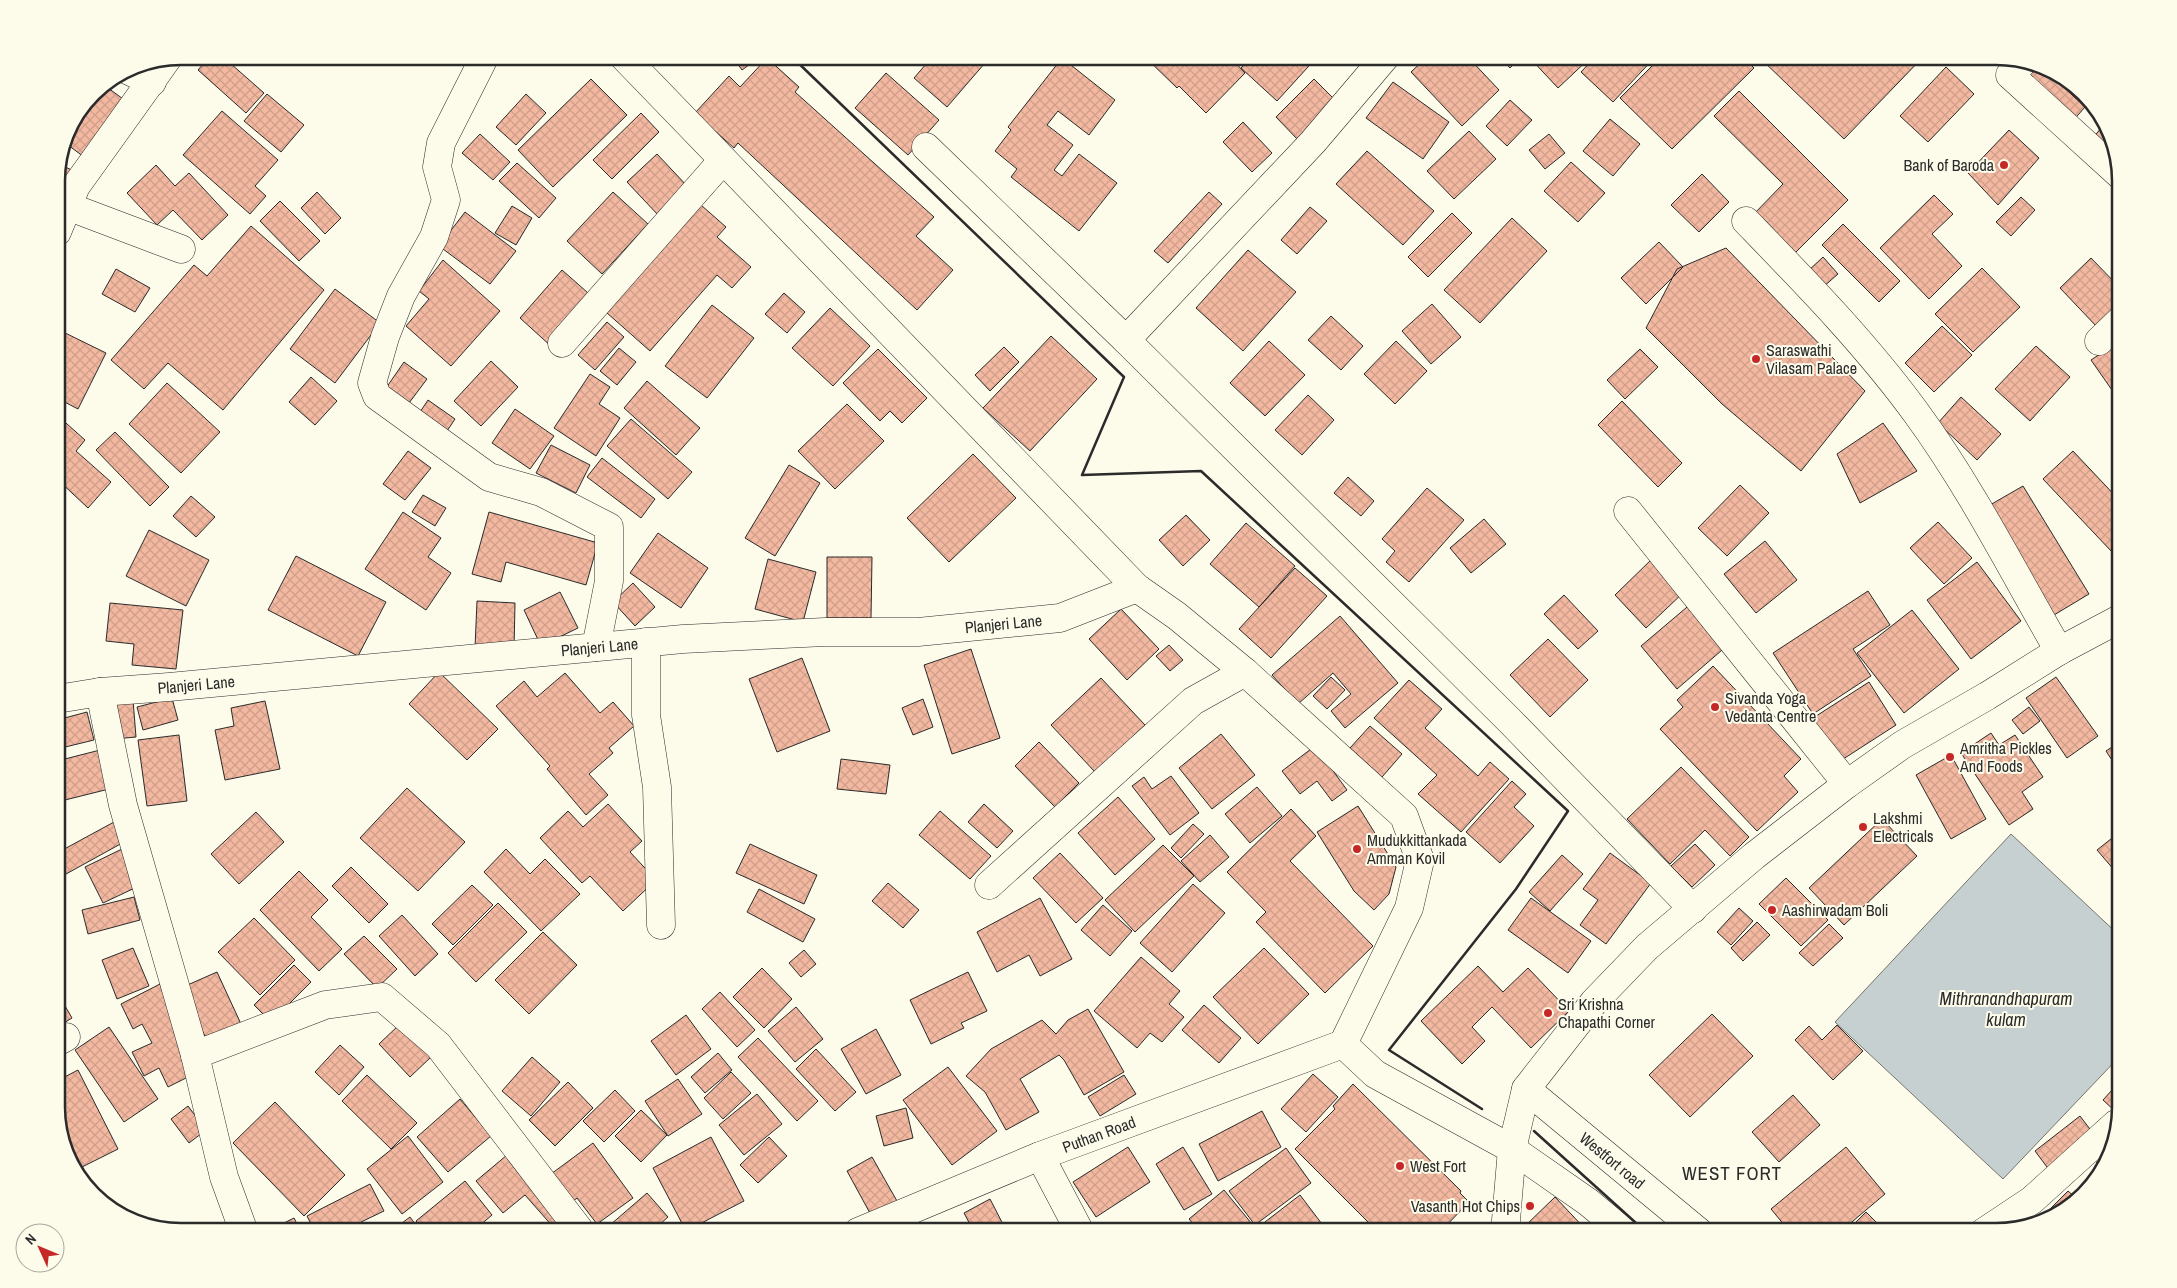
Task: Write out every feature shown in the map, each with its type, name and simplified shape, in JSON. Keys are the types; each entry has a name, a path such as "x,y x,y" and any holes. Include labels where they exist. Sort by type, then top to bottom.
{"street":[{"path":"480,65 441,143 437,167 446,200 434,237 401,296 385,337 372,383 377,396 489,477 541,492 609,527 609,582 596,647"},
{"path":"632,65 1137,588 1177,616 1245,672 1404,816 1420,860 1408,908 1343,1044 1375,1074 1512,1149 1588,1202 1613,1223"},
{"path":"1126,340 1313,142 1378,65"},
{"path":"65,211 76,186 162,66"},
{"path":"2018,67 2010,75 2111,167"},
{"path":"135,74 152,82"},
{"path":"926,147 1126,340 1509,720 1693,909"},
{"path":"562,343 723,160"},
{"path":"67,206 181,249"},
{"path":"1746,221 1846,325 1916,413 1960,478 2059,651"},
{"path":"2099,341 2112,328"},
{"path":"1628,511 1847,784"},
{"name":"Planjeri Lane","path":"65,698 100,692 683,638 825,632 918,632 1060,618 1137,588"},
{"path":"1506,1223 1512,1149 1526,1089 1594,1002 1646,947 1754,856 1847,784 1902,745 1987,696 2059,651 2112,623"},
{"path":"646,642 646,715 657,787 661,925"},
{"path":"989,885 1193,701 1245,672"},
{"path":"100,692 123,806 195,1055 224,1177 241,1223"},
{"path":"195,1055 325,1006 382,997 438,1045 574,1223"},
{"name":"Puthan Road","path":"880,1223 1040,1156 1343,1044"},
{"name":"Westfort road","path":"1526,1089 1687,1223"},
{"path":"1998,1223 2032,1200 2109,1130"},
{"path":"1040,1156 1075,1223"}],"water":[{"name":"Mithranandhapuram kulam","path":"2011,834 2112,929 2112,1064 2003,1179 1835,1022"}],"building":[{"path":"202,65 232,65 264,93 246,113 198,70"},
{"path":"738,65 749,65 742,70"},
{"path":"760,65 775,65 799,87 795,92 934,217 916,236 953,270 917,310 738,143 734,148 695,113 729,76 740,87"},
{"path":"925,65 983,65 947,107 914,78"},
{"path":"1057,65 1071,65 1115,100 1089,135 1058,111 1047,125 1073,145 1054,170 1062,176 1079,154 1117,183 1079,231 1011,177 1017,169 995,151 1011,130 1008,127"},
{"path":"1153,65 1237,65 1245,73 1206,113 1179,86 1177,88"},
{"path":"1244,65 1310,65 1277,101 1241,68"},
{"path":"1418,65 1475,65 1499,90 1462,126 1411,72"},
{"path":"1536,65 1582,65 1558,88"},
{"path":"1588,65 1648,65 1613,102 1581,72"},
{"path":"1653,65 1751,65 1754,68 1672,149 1620,98"},
{"path":"1767,65 1915,65 1844,139"},
{"path":"1946,67 1974,94 1928,142 1900,116"},
{"path":"2032,71 2041,74 2063,86 2085,107 2071,123 2025,80"},
{"path":"886,73 939,120 908,155 855,108"},
{"path":"591,79 627,115 553,187 518,150"},
{"path":"1314,79 1338,103 1299,141 1276,117"},
{"path":"1393,82 1449,122 1423,159 1366,118"},
{"path":"110,89 134,107 92,163 70,147 85,116 94,104"},
{"path":"1739,91 1848,200 1792,256 1752,216 1783,184 1714,116"},
{"path":"267,94 304,125 281,152 244,121"},
{"path":"526,94 546,113 516,145 496,127"},
{"path":"1510,100 1532,120 1507,146 1486,126"},
{"path":"222,111 278,160 255,186 266,196 250,214 183,155"},
{"path":"641,113 659,132 612,179 593,160"},
{"path":"1610,119 1640,144 1613,176 1583,151"},
{"path":"1243,122 1272,153 1252,172 1223,142"},
{"name":"Bank of Baroda","path":"2009,130 2039,158 1998,205 1968,173"},
{"path":"2100,130 2109,156 2089,143"},
{"path":"1469,131 1496,159 1454,199 1427,171"},
{"path":"480,134 510,162 493,180 462,153"},
{"path":"1549,134 1565,153 1545,169 1529,150"},
{"path":"1367,151 1434,211 1403,245 1336,184"},
{"path":"657,154 689,188 659,216 627,182"},
{"path":"1571,162 1605,193 1578,222 1544,191"},
{"path":"517,163 556,198 539,218 499,181"},
{"path":"156,165 175,186 189,173 228,215 202,240 173,210 157,225 127,193"},
{"path":"66,167 78,173 65,199"},
{"path":"1702,174 1729,202 1699,232 1671,205"},
{"path":"317,192 341,218 325,234 301,208"},
{"path":"613,192 648,224 602,274 567,241"},
{"path":"1209,192 1222,204 1168,263 1154,251"},
{"path":"1934,195 1953,214 1932,234 1962,266 1929,299 1880,248"},
{"path":"2021,197 2035,210 2011,236 1996,222"},
{"path":"693,198 726,227 717,237 751,267 732,288 717,275 650,351 598,305"},
{"path":"280,201 320,241 299,261 260,221"},
{"path":"512,206 532,218 516,245 495,233"},
{"path":"1310,207 1327,221 1297,254 1281,240"},
{"path":"465,212 516,251 490,284 439,246"},
{"path":"1452,213 1472,233 1428,277 1408,257"},
{"path":"1512,218 1547,251 1480,323 1444,290"},
{"path":"1843,224 1900,281 1879,302 1822,245"},
{"path":"251,226 324,290 223,410 168,363 144,389 111,360 194,265 207,276"},
{"path":"1659,242 1683,267 1646,304 1621,278"},
{"name":"Saraswathi Vilasam Palace","path":"1726,248 1865,391 1801,471 1722,404 1646,328 1677,269"},
{"path":"1248,250 1296,292 1243,351 1196,308"},
{"path":"1823,257 1838,274 1822,288 1807,272"},
{"path":"2091,258 2112,280 2112,315 2098,328 2060,288"},
{"path":"443,260 500,311 451,366 406,326 429,299 419,291"},
{"path":"1982,268 2020,307 1973,352 1935,314"},
{"path":"116,269 150,288 135,312 102,294"},
{"path":"562,270 596,300 553,348 520,318"},
{"path":"335,289 380,323 335,383 290,349"},
{"path":"784,293 805,312 787,333 765,314"},
{"path":"1432,304 1461,337 1431,364 1402,331"},
{"path":"712,305 754,338 707,398 665,366"},
{"path":"830,308 870,346 833,386 792,348"},
{"path":"1331,316 1363,346 1341,370 1308,340"},
{"path":"607,322 624,337 595,370 578,355"},
{"path":"1942,326 1972,355 1934,392 1905,363"},
{"path":"65,333 106,353 78,409 65,402"},
{"path":"1051,336 1097,379 1030,451 983,408"},
{"path":"1269,341 1305,375 1265,416 1230,383"},
{"path":"1396,341 1427,371 1395,404 1364,374"},
{"path":"2036,346 2070,377 2030,421 1995,389"},
{"path":"2112,346 2112,390 2091,360"},
{"path":"1004,347 1019,362 990,391 975,375"},
{"path":"619,348 636,362 617,385 600,371"},
{"path":"878,349 927,398 902,423 890,411 880,421 843,383"},
{"path":"1640,349 1658,367 1625,399 1607,380"},
{"path":"491,361 518,387 481,426 454,401"},
{"path":"404,362 427,379 406,407 384,391"},
{"path":"590,374 610,387 599,404 620,418 596,456 554,428"},
{"path":"311,377 337,401 315,425 289,402"},
{"path":"647,381 700,428 676,455 624,408"},
{"path":"167,383 220,432 181,473 129,424"},
{"path":"1308,395 1334,420 1302,455 1275,430"},
{"path":"1961,397 2001,434 1977,460 1938,423"},
{"path":"428,400 455,419 445,434 418,415"},
{"path":"1622,401 1682,463 1658,487 1598,425"},
{"path":"847,404 884,441 835,489 798,451"},
{"path":"515,409 554,436 530,469 492,443"},
{"path":"631,419 692,472 668,499 607,446"},
{"path":"65,422 85,440 76,451 111,482 88,508 65,486"},
{"path":"1883,423 1917,471 1860,503 1837,454"},
{"path":"115,432 169,487 150,506 96,450"},
{"path":"551,445 590,465 576,493 536,473"},
{"path":"408,451 431,468 405,500 383,484"},
{"path":"2073,451 2112,492 2112,552 2043,479"},
{"path":"973,454 1016,498 949,562 907,518"},
{"path":"602,458 655,499 641,518 587,477"},
{"path":"789,465 820,483 775,556 745,538"},
{"path":"1348,477 1374,501 1361,516 1334,493"},
{"path":"1740,485 1769,513 1727,556 1698,528"},
{"path":"2023,486 2089,594 2049,618 1983,509"},
{"path":"1427,488 1464,520 1409,582 1386,562 1395,551 1382,539"},
{"path":"423,495 446,508 435,526 412,512"},
{"path":"191,496 215,517 196,537 173,516"},
{"path":"403,512 441,538 428,557 451,573 426,610 365,569"},
{"path":"489,512 598,543 586,585 506,562 501,582 472,574"},
{"path":"1186,515 1210,540 1183,566 1159,540"},
{"path":"1484,519 1506,544 1471,573 1450,548"},
{"path":"1938,522 1972,558 1944,584 1910,548"},
{"path":"1246,523 1295,566 1259,607 1210,564"},
{"path":"149,530 209,560 186,606 126,576"},
{"path":"658,533 708,568 681,608 630,573"},
{"path":"1765,541 1797,580 1756,613 1724,574"},
{"path":"296,556 386,602 358,656 268,610"},
{"path":"827,557 872,557 871,618 827,618"},
{"path":"1653,558 1685,591 1646,628 1615,595"},
{"path":"768,559 816,572 803,622 755,609"},
{"path":"1977,562 2021,621 1971,659 1927,600"},
{"path":"1295,568 1327,596 1271,658 1239,629"},
{"path":"633,583 655,607 635,626 613,602"},
{"path":"1868,591 1890,625 1853,649 1871,676 1813,714 1773,653"},
{"path":"560,592 578,628 541,646 524,610"},
{"path":"1564,595 1598,631 1578,649 1544,614"},
{"path":"477,601 515,603 514,649 475,648"},
{"path":"1693,602 1729,644 1677,689 1641,646"},
{"path":"110,603 183,610 176,669 132,665 134,644 106,641"},
{"path":"1121,609 1159,649 1127,680 1089,639"},
{"path":"1912,610 1959,669 1904,713 1857,653"},
{"path":"1340,616 1398,683 1345,728 1331,711 1351,694 1333,673 1298,704 1272,675"},
{"path":"1548,639 1588,680 1550,717 1510,675"},
{"path":"1169,645 1183,660 1170,671 1156,656"},
{"path":"971,649 1000,738 952,754 924,665"},
{"path":"802,658 830,731 777,752 749,679"},
{"path":"1713,666 1801,759 1784,776 1798,792 1757,831 1660,729 1683,707 1677,700"},
{"path":"439,672 498,729 467,760 409,704"},
{"path":"565,673 600,713 613,702 634,726 609,748 613,753 589,774 608,795 586,815 547,769 550,766 496,706 524,681 537,697"},
{"path":"1331,677 1345,690 1327,709 1313,696"},
{"path":"2056,677 2098,736 2067,758 2026,698"},
{"path":"1101,678 1145,725 1095,772 1051,725"},
{"path":"1409,680 1442,709 1425,728 1478,776 1490,762 1509,779 1461,832 1418,794 1437,775 1374,718"},
{"path":"1869,682 1896,725 1837,763 1810,720"},
{"path":"172,698 178,720 143,730 137,707"},
{"path":"923,699 933,727 913,735 902,708"},
{"path":"133,700 136,737 114,739 111,702"},
{"path":"265,701 280,769 225,780 215,730 234,726 231,708"},
{"path":"2029,707 2040,721 2023,734 2012,720"},
{"path":"87,712 94,740 65,747 65,718"},
{"path":"1370,726 1402,754 1382,777 1350,748"},
{"path":"1991,733 1999,745 2015,735 2043,777 2022,792 2033,809 2009,825 1961,753"},
{"path":"1221,734 1255,775 1212,809 1179,768"},
{"path":"179,735 187,801 147,806 138,740"},
{"path":"1039,742 1079,783 1055,807 1015,766"},
{"path":"1315,746 1347,790 1332,801 1317,781 1300,794 1282,771"},
{"path":"2112,747 2112,760 2106,751"},
{"path":"104,749 113,788 65,800 65,759"},
{"path":"1951,755 1986,819 1951,839 1916,775"},
{"path":"841,759 890,765 886,794 837,789"},
{"path":"1681,767 1749,837 1730,856 1705,830 1670,864 1627,819"},
{"path":"1171,776 1199,813 1170,835 1132,786 1144,777 1152,789"},
{"path":"1512,781 1526,794 1514,807 1534,826 1500,863 1466,832"},
{"path":"1257,787 1282,816 1250,843 1225,814"},
{"path":"407,788 465,842 418,891 360,838"},
{"path":"1118,797 1155,839 1115,875 1078,833"},
{"path":"608,804 642,841 630,852 656,880 623,911 590,876 582,883 540,838 568,811 583,827"},
{"path":"984,804 1013,831 997,848 968,822"},
{"name":"Mudukkittankada Amman Kovil","path":"1358,806 1396,867 1389,894 1374,910 1354,891 1317,832"},
{"path":"1291,809 1316,836 1290,861 1373,946 1325,993 1256,922 1266,912 1227,872"},
{"path":"940,811 991,856 970,879 919,835"},
{"path":"256,812 284,842 239,884 211,854"},
{"path":"1882,819 1917,856 1844,925 1809,888"},
{"path":"114,822 124,842 65,875 65,849"},
{"path":"1193,824 1204,834 1181,858 1171,848"},
{"path":"1210,835 1229,857 1200,882 1181,861"},
{"path":"2112,838 2112,868 2097,850"},
{"path":"750,844 817,875 804,904 736,873"},
{"path":"1695,844 1715,865 1692,887 1671,866"},
{"path":"1163,845 1194,876 1135,932 1105,900"},
{"path":"122,849 139,886 103,903 85,867"},
{"path":"506,849 530,874 545,859 580,894 541,931 484,872"},
{"path":"1060,853 1103,898 1076,923 1033,878"},
{"path":"1610,853 1651,883 1606,944 1580,925 1598,900 1583,889"},
{"path":"1562,855 1583,874 1550,911 1529,892"},
{"path":"351,867 388,904 369,923 332,886"},
{"path":"299,871 328,900 311,917 342,949 319,971 260,910"},
{"path":"1786,878 1828,920 1801,946 1759,904"},
{"path":"888,883 919,910 903,928 872,901"},
{"path":"1193,884 1225,913 1172,972 1140,943"},
{"path":"472,885 493,905 453,945 432,924"},
{"path":"759,889 815,919 803,942 747,912"},
{"path":"134,897 140,920 88,934 82,910"},
{"path":"1040,898 1072,959 1040,976 1029,955 997,972 977,932"},
{"path":"1531,898 1591,941 1568,973 1508,930"},
{"path":"498,903 527,932 476,982 448,953"},
{"path":"1103,905 1132,931 1110,956 1081,930"},
{"path":"1739,908 1753,921 1731,945 1717,932"},
{"path":"402,915 438,954 415,976 379,936"},
{"path":"254,918 295,960 260,995 218,952"},
{"path":"1757,922 1770,935 1743,961 1731,948"},
{"path":"1829,924 1843,938 1813,966 1799,953"},
{"path":"543,932 577,965 529,1014 495,980"},
{"path":"364,936 397,969 377,988 344,954"},
{"path":"133,948 149,986 117,999 102,960"},
{"path":"1264,948 1309,994 1258,1044 1213,997"},
{"path":"804,950 816,964 801,977 789,963"},
{"path":"1141,957 1180,991 1169,1004 1184,1017 1162,1042 1150,1033 1137,1048 1094,1011"},
{"path":"294,965 311,982 271,1022 254,1005"},
{"path":"1478,966 1503,992 1528,968 1569,1011 1531,1048 1492,1007 1472,1027 1485,1041 1462,1064 1421,1021"},
{"path":"762,968 792,999 764,1028 733,997"},
{"path":"217,972 241,1024 206,1039 183,987"},
{"path":"968,972 987,1011 961,1023 964,1028 931,1044 910,1000"},
{"path":"160,984 194,1074 168,1087 159,1068 144,1076 132,1052 152,1043 142,1024 133,1029 121,1004"},
{"path":"720,992 755,1030 737,1047 702,1009"},
{"path":"1204,1005 1241,1038 1219,1063 1182,1030"},
{"path":"65,1006 72,1018 65,1022"},
{"path":"796,1007 823,1039 795,1062 768,1031"},
{"path":"1088,1009 1124,1072 1084,1095 1064,1060 1059,1055 1020,1079 1039,1112 1006,1130 985,1092 966,1076 991,1049 1042,1020 1056,1034 1068,1020"},
{"path":"1712,1014 1753,1056 1690,1117 1649,1075"},
{"path":"686,1015 711,1049 676,1075 651,1041"},
{"path":"400,1024 431,1057 410,1077 379,1044"},
{"path":"1837,1025 1863,1051 1833,1080 1795,1040 1809,1026 1822,1040"},
{"path":"109,1027 158,1099 124,1122 75,1050"},
{"path":"876,1029 901,1075 866,1094 841,1049"},
{"path":"758,1038 818,1101 797,1121 738,1057"},
{"path":"340,1045 364,1067 339,1095 315,1072"},
{"path":"816,1049 856,1092 835,1111 796,1069"},
{"path":"718,1053 732,1070 705,1093 691,1077"},
{"path":"532,1057 560,1082 531,1116 502,1091"},
{"path":"948,1067 997,1131 952,1165 903,1100"},
{"path":"78,1070 118,1149 82,1167 71,1144 67,1130 65,1077"},
{"path":"731,1072 751,1093 723,1119 704,1098"},
{"path":"1313,1074 1338,1097 1306,1132 1281,1109"},
{"path":"367,1075 417,1123 391,1149 342,1101"},
{"path":"1124,1075 1136,1094 1100,1116 1088,1097"},
{"path":"678,1079 702,1114 668,1136 645,1101"},
{"path":"568,1082 593,1108 555,1146 529,1120"},
{"path":"1353,1084 1461,1191 1460,1193 1469,1202 1449,1223 1369,1223 1295,1149 1335,1109 1333,1106"},
{"path":"615,1090 635,1111 604,1142 583,1121"},
{"path":"2112,1090 2112,1108 2103,1100"},
{"path":"757,1094 782,1124 744,1155 719,1125"},
{"path":"1793,1095 1820,1125 1779,1162 1752,1132"},
{"path":"460,1099 491,1136 448,1172 417,1137"},
{"path":"275,1102 345,1175 304,1216 233,1143"},
{"path":"188,1106 206,1130 189,1143 171,1119"},
{"path":"906,1108 913,1138 884,1146 876,1116"},
{"path":"641,1110 667,1135 641,1162 615,1136"},
{"path":"1262,1111 1281,1147 1218,1181 1199,1144"},
{"path":"2080,1116 2096,1137 2050,1171 2035,1151"},
{"path":"408,1136 443,1182 402,1214 367,1169"},
{"path":"711,1137 744,1201 701,1223 682,1223 653,1168"},
{"path":"769,1137 787,1156 758,1183 740,1165"},
{"path":"593,1143 633,1198 596,1223 577,1198 568,1205 547,1177"},
{"path":"1128,1147 1150,1182 1096,1217 1073,1182"},
{"path":"1183,1147 1212,1194 1184,1210 1156,1164"},
{"path":"1846,1147 1885,1194 1851,1223 1783,1223 1771,1209"},
{"path":"1286,1148 1311,1183 1258,1223 1253,1223 1229,1191"},
{"path":"2104,1150 2097,1163 2094,1160"},
{"path":"507,1155 562,1221 560,1223 550,1223 525,1195 503,1213 476,1181"},
{"path":"872,1157 897,1201 871,1215 847,1171"},
{"path":"465,1181 492,1215 483,1223 418,1223 416,1221"},
{"path":"370,1184 384,1211 362,1223 310,1223 307,1216"},
{"path":"1224,1190 1251,1223 1192,1223 1189,1219"},
{"path":"2068,1191 2072,1194 2067,1199 2050,1209"},
{"path":"647,1193 668,1217 661,1223 612,1223"},
{"path":"1300,1195 1321,1223 1264,1223"},
{"path":"1555,1197 1580,1223 1528,1223"},
{"path":"990,1199 1002,1223 969,1223 964,1213"},
{"path":"1866,1212 1877,1223 1855,1223"},
{"path":"410,1217 414,1223 402,1223"},
{"path":"294,1218 296,1223 284,1223"}],"wall":[{"path":"800,65 1124,377 1082,475 1201,471 1568,811 1516,889 1389,1050 1482,1109"},
{"path":"1534,1131 1636,1223"}],"place":[{"name":"Bank of Baroda","path":"2004,165"},
{"name":"Saraswathi Vilasam Palace","path":"1756,359"},
{"name":"Sivanda Yoga Vedanta Centre","path":"1715,707"},
{"name":"Amritha Pickles And Foods","path":"1950,757"},
{"name":"Lakshmi Electricals","path":"1863,827"},
{"name":"Mudukkittankada Amman Kovil","path":"1357,849"},
{"name":"Aashirwadam Boli","path":"1772,910"},
{"name":"Sri Krishna Chapathi Corner","path":"1548,1013"},
{"name":"West Fort","path":"1400,1166"},
{"name":"Vasanth Hot Chips","path":"1530,1206"}],"district":[{"name":"WEST FORT","path":"1732,1173"}]}
